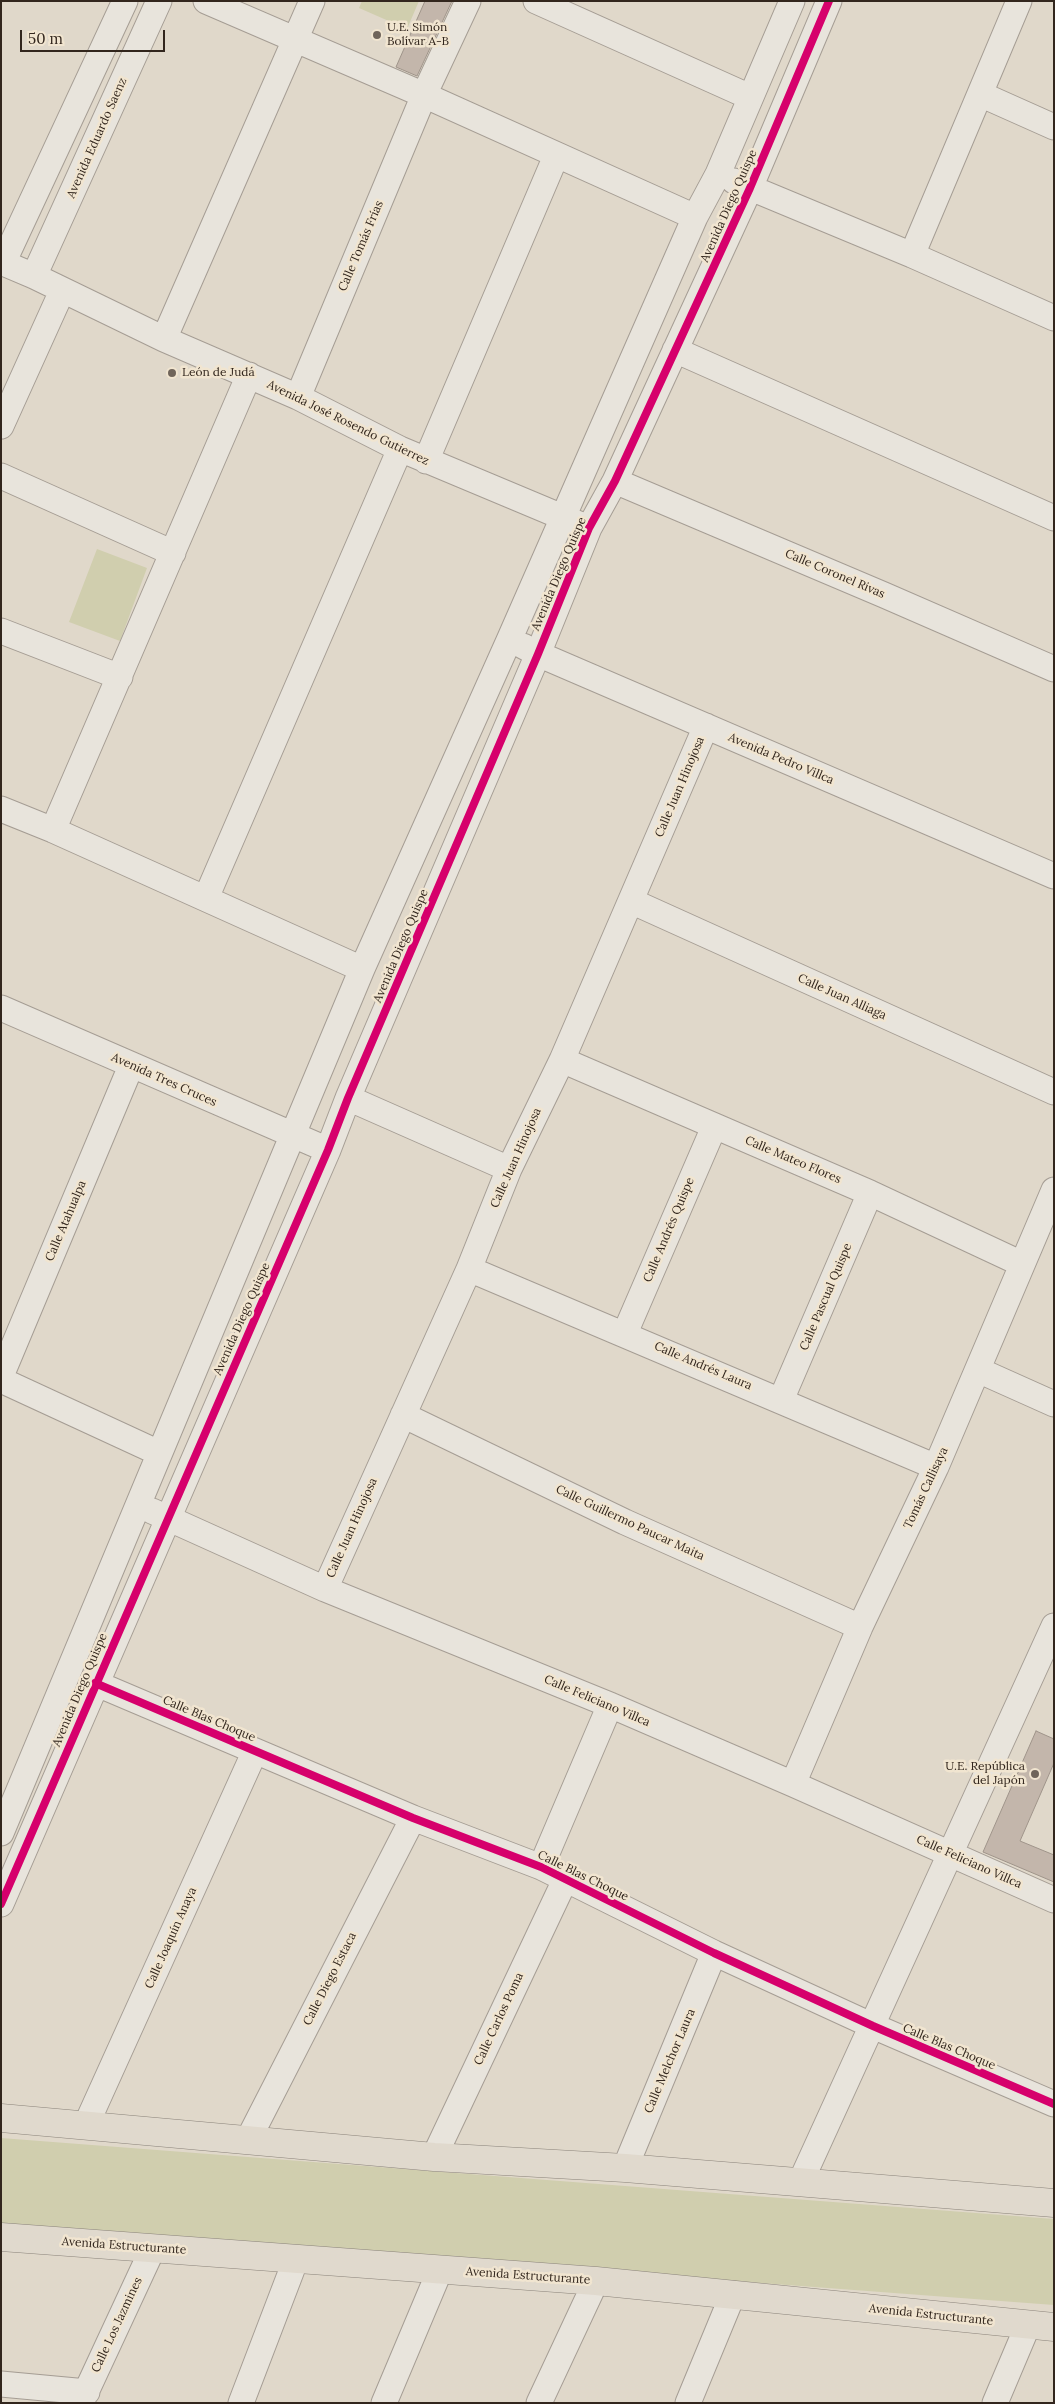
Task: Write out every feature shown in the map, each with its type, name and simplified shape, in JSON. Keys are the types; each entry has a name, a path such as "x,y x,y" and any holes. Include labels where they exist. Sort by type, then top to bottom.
{"main road":[{"path":"1,2118 434,2157 801,2181 1054,2203"},
{"name":"Avenida Estructurante","path":"1,2237 596,2281 1041,2326"}],"street":[{"path":"2,262 125,1"},
{"name":"Avenida Eduardo Saenz","path":"34,276 159,1"},
{"path":"206,1 424,95 694,217"},
{"path":"164,339 312,1"},
{"name":"Calle Tomás Frías","path":"298,397 424,95 468,1"},
{"path":"536,1 750,97"},
{"name":"Avenida Diego Quispe","path":"1,1832 362,969 563,518 694,217 718,174 792,1"},
{"name":"Avenida Diego Quispe","path":"1,1904 95,1683 328,1150 348,1098 538,654 589,528 615,481 750,188 829,1"},
{"path":"912,255 1019,1"},
{"path":"980,94 1054,127"},
{"path":"426,461 556,156"},
{"path":"718,174 912,255 1054,318"},
{"name":"Avenida José Rosendo Gutierrez","path":"2,262 164,339 298,397 426,461 589,528"},
{"path":"1,426 62,290"},
{"path":"675,350 1054,518"},
{"path":"53,830 249,375"},
{"path":"206,898 400,449"},
{"path":"1,476 173,553"},
{"name":"Calle Coronel Rivas","path":"615,481 884,594 1054,669"},
{"path":"1,631 120,677"},
{"name":"Avenida Pedro Villca","path":"510,638 538,654 1054,876"},
{"name":"Calle Juan Hinojosa","path":"325,1589 469,1269 509,1169 562,1060 706,726"},
{"path":"1,810 53,830 362,969"},
{"name":"Calle Juan Alliaga","path":"631,901 1054,1092"},
{"name":"Avenida Tres Cruces","path":"1,1008 328,1150"},
{"name":"Calle Mateo Flores","path":"562,1060 870,1193 1022,1264"},
{"name":"Calle Atahualpa","path":"1,1378 131,1066"},
{"path":"348,1098 509,1169"},
{"name":"Calle Andrés Quispe","path":"625,1333 714,1126"},
{"name":"Tomás Callisaya","path":"793,1784 860,1627 936,1467 1054,1190"},
{"name":"Calle Pascual Quispe","path":"781,1400 870,1193"},
{"name":"Calle Andrés Laura","path":"469,1269 625,1333 936,1467"},
{"path":"978,1370 1054,1404"},
{"path":"1,1378 158,1454"},
{"name":"Calle Guillermo Paucar Maita","path":"403,1415 625,1522 860,1627"},
{"name":"Calle Feliciano Villca","path":"139,1505 325,1589 610,1705 1054,1900"},
{"path":"801,2181 1054,1626"},
{"name":"Calle Blas Choque","path":"95,1683 413,1818 540,1867 714,1953 872,2026 1054,2104"},
{"path":"540,1867 610,1705"},
{"name":"Calle Joaquín Anaya","path":"86,2126 256,1751"},
{"name":"Calle Diego Estaca","path":"248,2140 413,1818"},
{"name":"Calle Carlos Poma","path":"434,2157 565,1880"},
{"name":"Calle Melchor Laura","path":"625,2168 714,1953"},
{"name":"Calle Los Jazmines","path":"84,2397 153,2248"},
{"path":"241,2403 296,2259"},
{"path":"384,2403 440,2270"},
{"path":"539,2403 596,2281"},
{"path":"688,2403 733,2294"},
{"path":"995,2403 1041,2326"},
{"path":"1,2384 84,2397"}],"shaded area":[{"path":"362,1 419,1 407,29 359,8"},
{"path":"97,549 147,568 120,641 69,622"},
{"path":"1,2138 1054,2219 1054,2305 1,2226"}],"building":[{"path":"425,1 452,1 417,76 396,67"},
{"name":"U.E. República del Japón","path":"1036,1731 1054,1739 1054,1763 1020,1841 1054,1855 1054,1882 983,1852"}],"cycle path":[{"path":"1,1904 328,1150 348,1098 538,654 589,528 615,481 750,188 829,1"},
{"path":"95,1683 413,1818 541,1867 714,1953 873,2026 1054,2104"}],"place":[{"name":"U.E. Simón Bolívar A-B","path":"377,35"},
{"name":"León de Judá","path":"172,373"},
{"name":"U.E. República del Japón","path":"1035,1774"}]}
